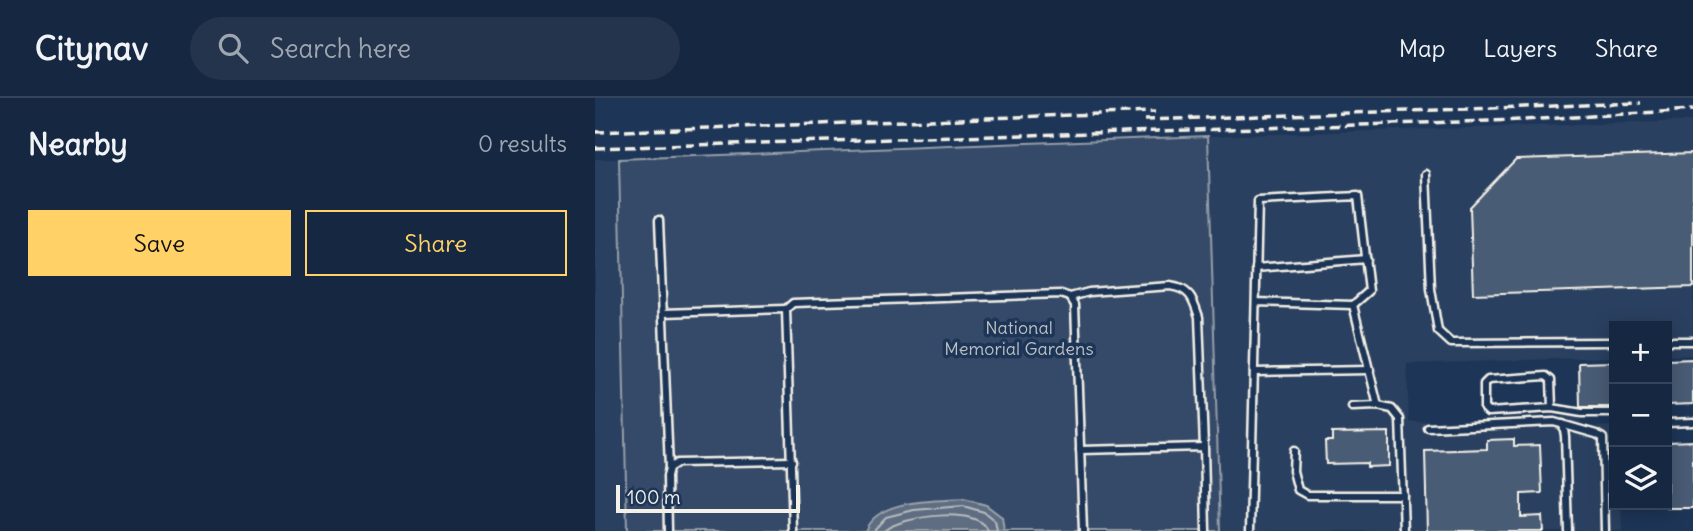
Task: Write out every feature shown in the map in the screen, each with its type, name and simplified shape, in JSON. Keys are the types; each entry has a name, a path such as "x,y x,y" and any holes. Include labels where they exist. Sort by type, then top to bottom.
{"lane":[{"path":"1426,174 1431,289 1438,331 1451,343 1609,342"},
{"path":"1250,531 1258,201 1358,196 1369,291 1353,305 1256,302"},
{"path":"659,220 669,468 668,531"},
{"path":"1257,268 1366,259"},
{"path":"663,313 786,309 793,303 1061,294 1070,297 1090,292 1170,286 1182,288 1193,299 1199,317 1206,531"},
{"path":"1070,297 1075,305 1083,531"},
{"path":"1353,305 1378,406"},
{"path":"786,309 793,531"},
{"path":"1672,341 1693,341"},
{"path":"1254,372 1370,370"},
{"path":"1552,408 1551,380 1546,376 1488,380 1484,384 1484,408 1488,412 1552,408 1609,412"},
{"path":"1352,407 1378,406 1392,409 1400,419 1404,531"},
{"path":"1428,428 1554,422 1596,433 1603,438 1605,531"},
{"path":"1672,422 1693,422"},
{"path":"1563,424 1568,531"},
{"path":"1080,450 1204,447"},
{"path":"1294,451 1293,471 1299,490 1307,495 1403,495"},
{"path":"669,468 677,463 792,461"}],"shaded area":[{"path":"1693,121 1693,355 1672,356 1672,321 1609,321 1609,357 1407,364 1409,422 1580,416 1581,427 1609,426 1609,510 1621,510 1622,531 1220,531 1208,136"},
{"path":"595,159 619,159 627,531 595,531"}],"green space":[{"name":"National Memorial Gardens","path":"1208,136 1220,531 627,531 619,159"}],"water":[{"path":"964,499 986,505 1002,517 1004,531 865,531 872,520 894,507 923,501"}],"building":[{"path":"1693,153 1693,287 1473,294 1470,207 1516,159"},
{"path":"1693,359 1693,404 1672,405 1672,360"},
{"path":"1609,362 1609,407 1580,407 1579,363"},
{"path":"1389,432 1389,466 1367,467 1367,463 1326,464 1325,441 1332,441 1332,433"},
{"path":"1514,439 1514,446 1540,445 1542,493 1521,494 1521,517 1542,516 1543,531 1427,531 1425,451 1487,449 1487,440"},
{"path":"1693,441 1693,508 1672,508 1672,442"}],"railway":[{"path":"1144,120 1641,103"},
{"path":"595,148 1523,120 1693,110"},
{"path":"595,132 1155,112"}]}
